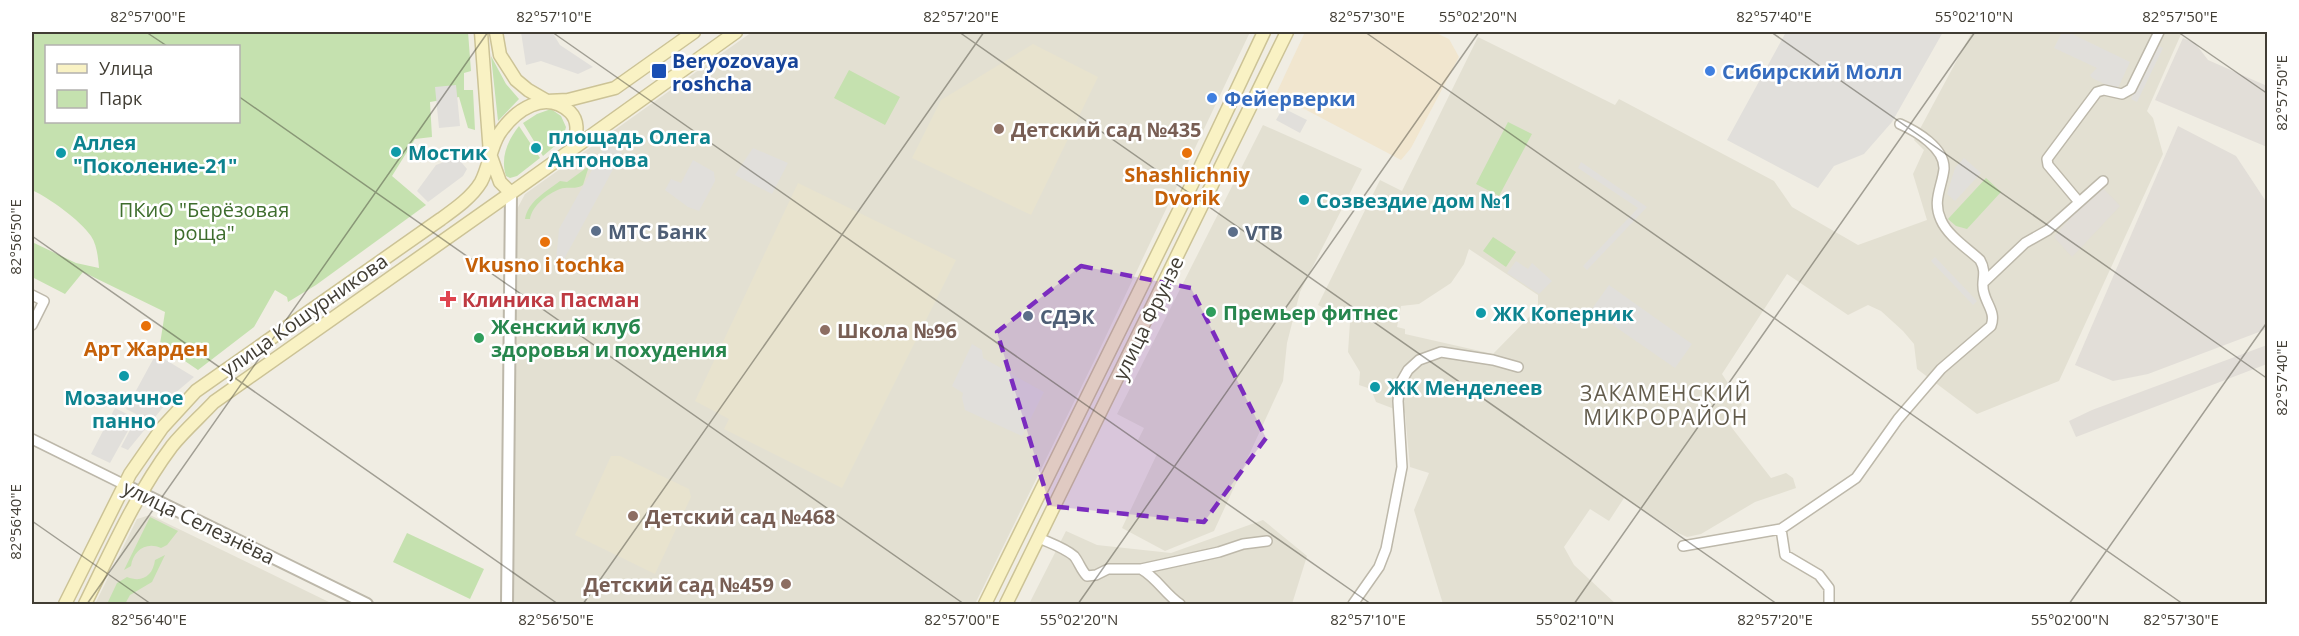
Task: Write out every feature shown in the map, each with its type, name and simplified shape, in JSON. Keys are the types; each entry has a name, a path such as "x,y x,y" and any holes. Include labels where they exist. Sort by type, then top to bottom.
{"main road":[{"path":"481,32 490,154 500,182 511,194 736,32"},
{"path":"496,32 500,55 516,80 528,90 547,101 558,104 575,117 577,128 574,147"},
{"path":"490,154 498,135 514,116 529,105 567,100 615,88 694,32"},
{"name":"улица Фрунзе","path":"985,604 1167,236 1264,32"},
{"name":"улица Фрунзе","path":"1006,604 1287,32"},
{"name":"улица Кошурникова","path":"65,604 124,485 162,428 196,392 469,197 481,181 490,154"},
{"name":"улица Кошурникова","path":"85,604 141,494 173,445 214,402 511,194"},
{"path":"1167,236 1185,243"},
{"path":"1128,315 1145,323"}],"street":[{"path":"2079,202 2048,165 2047,159 2092,97 2104,90 2122,94 2131,88 2159,32"},
{"path":"1683,546 1781,529 1856,478 1899,419 1941,369 1991,326 1993,322 1991,309 1983,292 1985,276 1980,260 1948,231 1940,219 1937,203 1943,162 1934,148 1914,130 1900,124"},
{"path":"1983,284 2025,243 2048,230 2103,181"},
{"path":"507,604 511,194"},
{"path":"32,294 44,301 32,326"},
{"path":"1353,604 1379,567 1386,549 1402,467 1398,400 1400,384 1408,370 1419,360 1442,352 1493,360 1518,367"},
{"name":"улица Селезнёва","path":"32,439 367,604"},
{"path":"1781,529 1785,555 1819,575 1829,588 1829,604"},
{"path":"1039,538 1076,558 1082,572 1087,576 1096,575 1108,569 1141,568 1219,552 1243,544 1267,541"},
{"path":"1141,568 1152,575 1170,598 1180,604"}],"highlighted area":[{"path":"1081,266 1191,288 1266,438 1204,522 1050,506 997,332"}],"shaded area":[{"path":"521,32 552,32 560,45 593,67 578,74 541,61 526,65"},
{"path":"752,32 1250,32 1096,357 975,604 508,604 516,211 525,194"},
{"path":"1305,32 1434,32 1449,39 1459,57 1411,148 1401,160 1276,94"},
{"path":"1786,32 1943,32 1892,122 1864,154 1834,166 1818,188 1727,140"},
{"path":"1972,32 2182,32 2147,111 2153,118 2163,154 2059,381 1977,414 1917,369 1914,344 1881,311 1868,305 1848,315 1787,274 1722,374 1742,405 1725,419 1771,478 1786,473 1793,478 1796,488 1755,502 1701,534 1687,537 1624,498 1609,521 1590,509 1564,547 1574,565 1616,604 1443,604 1414,510 1429,473 1410,467 1405,413 1376,402 1371,389 1359,385 1360,372 1348,352 1350,322 1318,305 1380,180 1402,191 1478,37 1615,105 1619,99 1774,181 1792,207 1858,245 1927,220 1913,174 1924,150 1914,140","holes":["1469,249 1538,295 1538,308 1493,354 1405,334 1405,329 1397,327 1401,306 1419,304 1451,283 1464,264"]},
{"path":"2062,32 2068,32 2130,62 2117,90 2092,78 2090,75 2097,68 2054,48"},
{"path":"2183,38 2195,43 2208,60 2267,86 2267,147 2155,100"},
{"name":"Детский сад №435","path":"1033,44 1098,77 1031,215 912,158 941,100"},
{"path":"2157,45 2163,48 2137,102 2131,99"},
{"path":"456,85 460,126 439,128 435,87"},
{"path":"1283,108 1307,120 1300,133 1276,120"},
{"path":"1263,125 1362,169 1300,292 1287,343 1283,381 1214,531 1165,551 1122,528 1157,454 1138,440 1144,428 1117,414"},
{"path":"2178,126 2236,156 2267,203 2267,329 2148,374 2113,381 2075,365"},
{"path":"606,145 622,153 557,272 555,271 559,229"},
{"path":"753,148 788,163 772,194 735,175"},
{"path":"457,157 467,169 463,176 428,202 417,191 436,165"},
{"path":"1964,158 1981,173 1955,201 1947,194 1955,168"},
{"path":"693,160 714,172 715,181 699,211 688,207 665,190 671,179 681,183"},
{"path":"1581,162 1647,207 1587,270 1583,266 1638,208 1578,168"},
{"name":"Школа №96","path":"798,183 956,260 842,488 724,429 729,419 695,401"},
{"path":"2103,188 2120,206 2072,257 2054,237 2079,208"},
{"path":"1935,257 1977,301 1973,305 1931,261"},
{"path":"1516,261 1528,269 1532,263 1552,281 1539,294 1507,273"},
{"path":"1609,285 1692,344 1675,368 1591,310"},
{"path":"972,344 982,350 983,358 1044,392 1022,436 965,410 963,393 952,386"},
{"path":"2267,345 2267,364 2076,437 2069,421 2092,410"},
{"path":"156,354 194,377 174,394 128,450 121,447 138,415 126,409"},
{"path":"115,408 135,418 110,463 91,454"},
{"name":"Детский сад №468","path":"611,456 620,456 689,489 691,497 655,574 575,535"},
{"path":"150,515 333,604 95,604 137,519"},
{"path":"1263,520 1307,556 1292,604 1029,604 1066,531 1097,545 1171,553"}],"green space":[{"name":"ПКиО \"Берёзовая роща\"","path":"32,32 468,32 471,71 464,73 464,90 473,90 475,130 468,128 459,97 430,102 432,137 415,139 392,176 426,205 316,285 288,302 287,297 275,290 254,327 198,370 160,344 165,312 83,272 65,294 32,277 32,242 76,263 99,268 95,243 91,236 80,223 47,198 32,190"},
{"path":"491,56 506,84 519,99 498,121"},
{"path":"849,70 900,97 885,125 834,98"},
{"path":"551,109 561,116 566,127 563,139 543,156 523,123"},
{"path":"1508,122 1532,134 1499,196 1476,184"},
{"path":"519,126 540,158 517,176 510,178 506,176 504,169 505,156 508,143"},
{"path":"589,166 583,185 555,191 537,205 530,219 525,219 530,207 538,197 560,181 567,182"},
{"path":"1986,178 2001,192 1967,229 1956,226 1948,219"},
{"path":"1493,237 1516,252 1506,267 1483,251"},
{"path":"150,517 178,531 167,545 161,548 150,546 141,549 134,556 131,566 124,570"},
{"path":"407,533 484,569 470,599 393,562"},
{"path":"165,555 152,582 130,595 125,604 107,604 117,583 127,577 137,579 146,577 152,570 155,560"}],"place":[{"name":"Beryozovaya roshcha","path":"659,71"},
{"name":"Сибирский Молл","path":"1710,71"},
{"name":"Фейерверки","path":"1212,98"},
{"name":"Детский сад №435","path":"999,129"},
{"name":"площадь Олега Антонова","path":"536,148"},
{"name":"Мостик","path":"396,152"},
{"name":"Аллея \"Поколение-21\"","path":"61,153"},
{"name":"Shashlichniy Dvorik","path":"1187,153"},
{"name":"Созвездие дом №1","path":"1304,200"},
{"name":"МТС Банк","path":"596,231"},
{"name":"VTB","path":"1233,232"},
{"name":"Vkusno i tochka","path":"545,242"},
{"name":"Клиника Пасман","path":"448,299"},
{"name":"Премьер фитнес","path":"1211,312"},
{"name":"ЖК Коперник","path":"1481,313"},
{"name":"СДЭК","path":"1028,316"},
{"name":"Арт Жарден","path":"146,326"},
{"name":"Школа №96","path":"825,330"},
{"name":"Женский клуб здоровья и похудения","path":"479,338"},
{"name":"Мозаичное панно","path":"124,376"},
{"name":"ЖК Менделеев","path":"1375,387"},
{"name":"Детский сад №468","path":"633,516"},
{"name":"Детский сад №459","path":"786,584"}],"district":[{"name":"ЗАКАМЕНСКИЙ МИКРОРАЙОН","path":"1666,405"}]}
